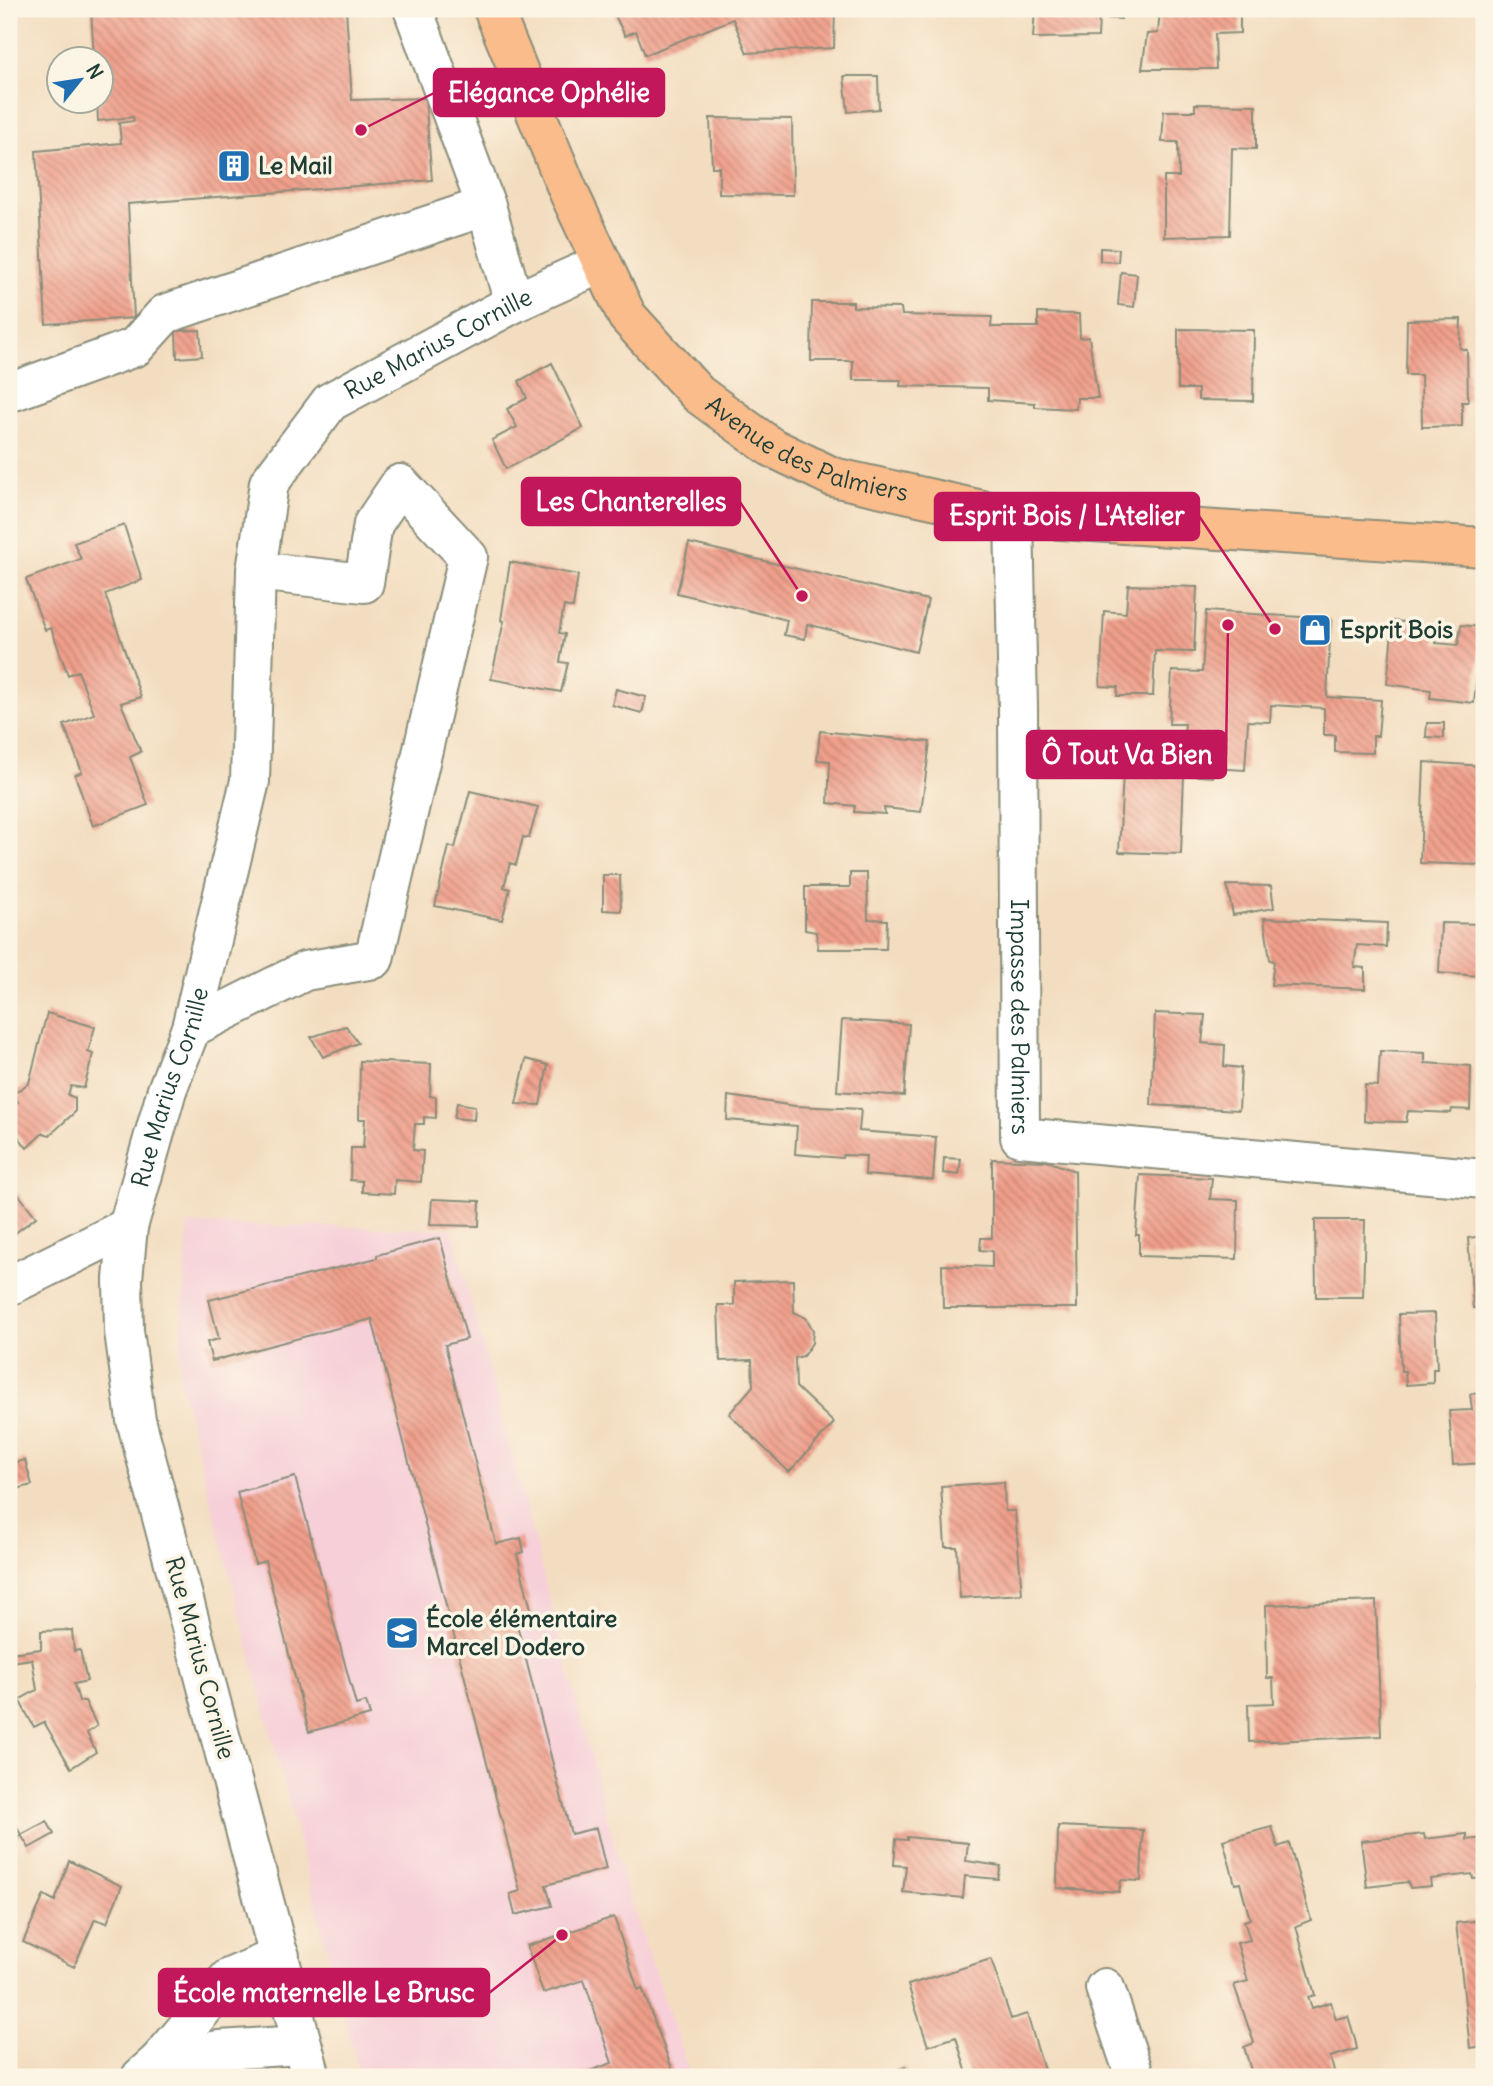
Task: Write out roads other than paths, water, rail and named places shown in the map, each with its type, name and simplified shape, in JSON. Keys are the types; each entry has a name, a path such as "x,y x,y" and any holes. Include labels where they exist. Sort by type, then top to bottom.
{"main road":[{"name":"Avenue des Palmiers","path":"493,9 627,316 653,348 698,394 771,447 834,477 1014,517 1484,547"}],"street":[{"path":"413,9 486,206 514,303"},
{"path":"13,391 135,347 165,314 486,206"},
{"name":"Rue Marius Cornille","path":"306,2061 136,1420 124,1331 123,1279 128,1227 167,1090 191,1028 250,782 256,571 269,483 330,402 514,303 602,263"},
{"path":"191,1028 305,971 374,959 468,557 400,484 373,524 364,583 256,571"},
{"name":"Impasse des Palmiers","path":"1014,517 1018,709 1020,1137 1484,1179"},
{"path":"9,1286 128,1227"},
{"path":"150,2069 229,1978 280,1956"},
{"path":"1105,1989 1135,2077"},
{"path":"150,2069 219,2050 306,2061"}],"place":[{"name":"Elégance Ophélie","path":"361,130"},
{"name":"Le Mail","path":"234,166"},
{"name":"Les Chanterelles","path":"802,596"},
{"name":"Ô Tout Va Bien","path":"1228,625"},
{"name":"Esprit Bois / L'Atelier","path":"1275,629"},
{"name":"Esprit Bois","path":"1315,630"},
{"name":"École élémentaire Marcel Dodero","path":"402,1633"},
{"name":"École maternelle Le Brusc","path":"562,1935"}]}
